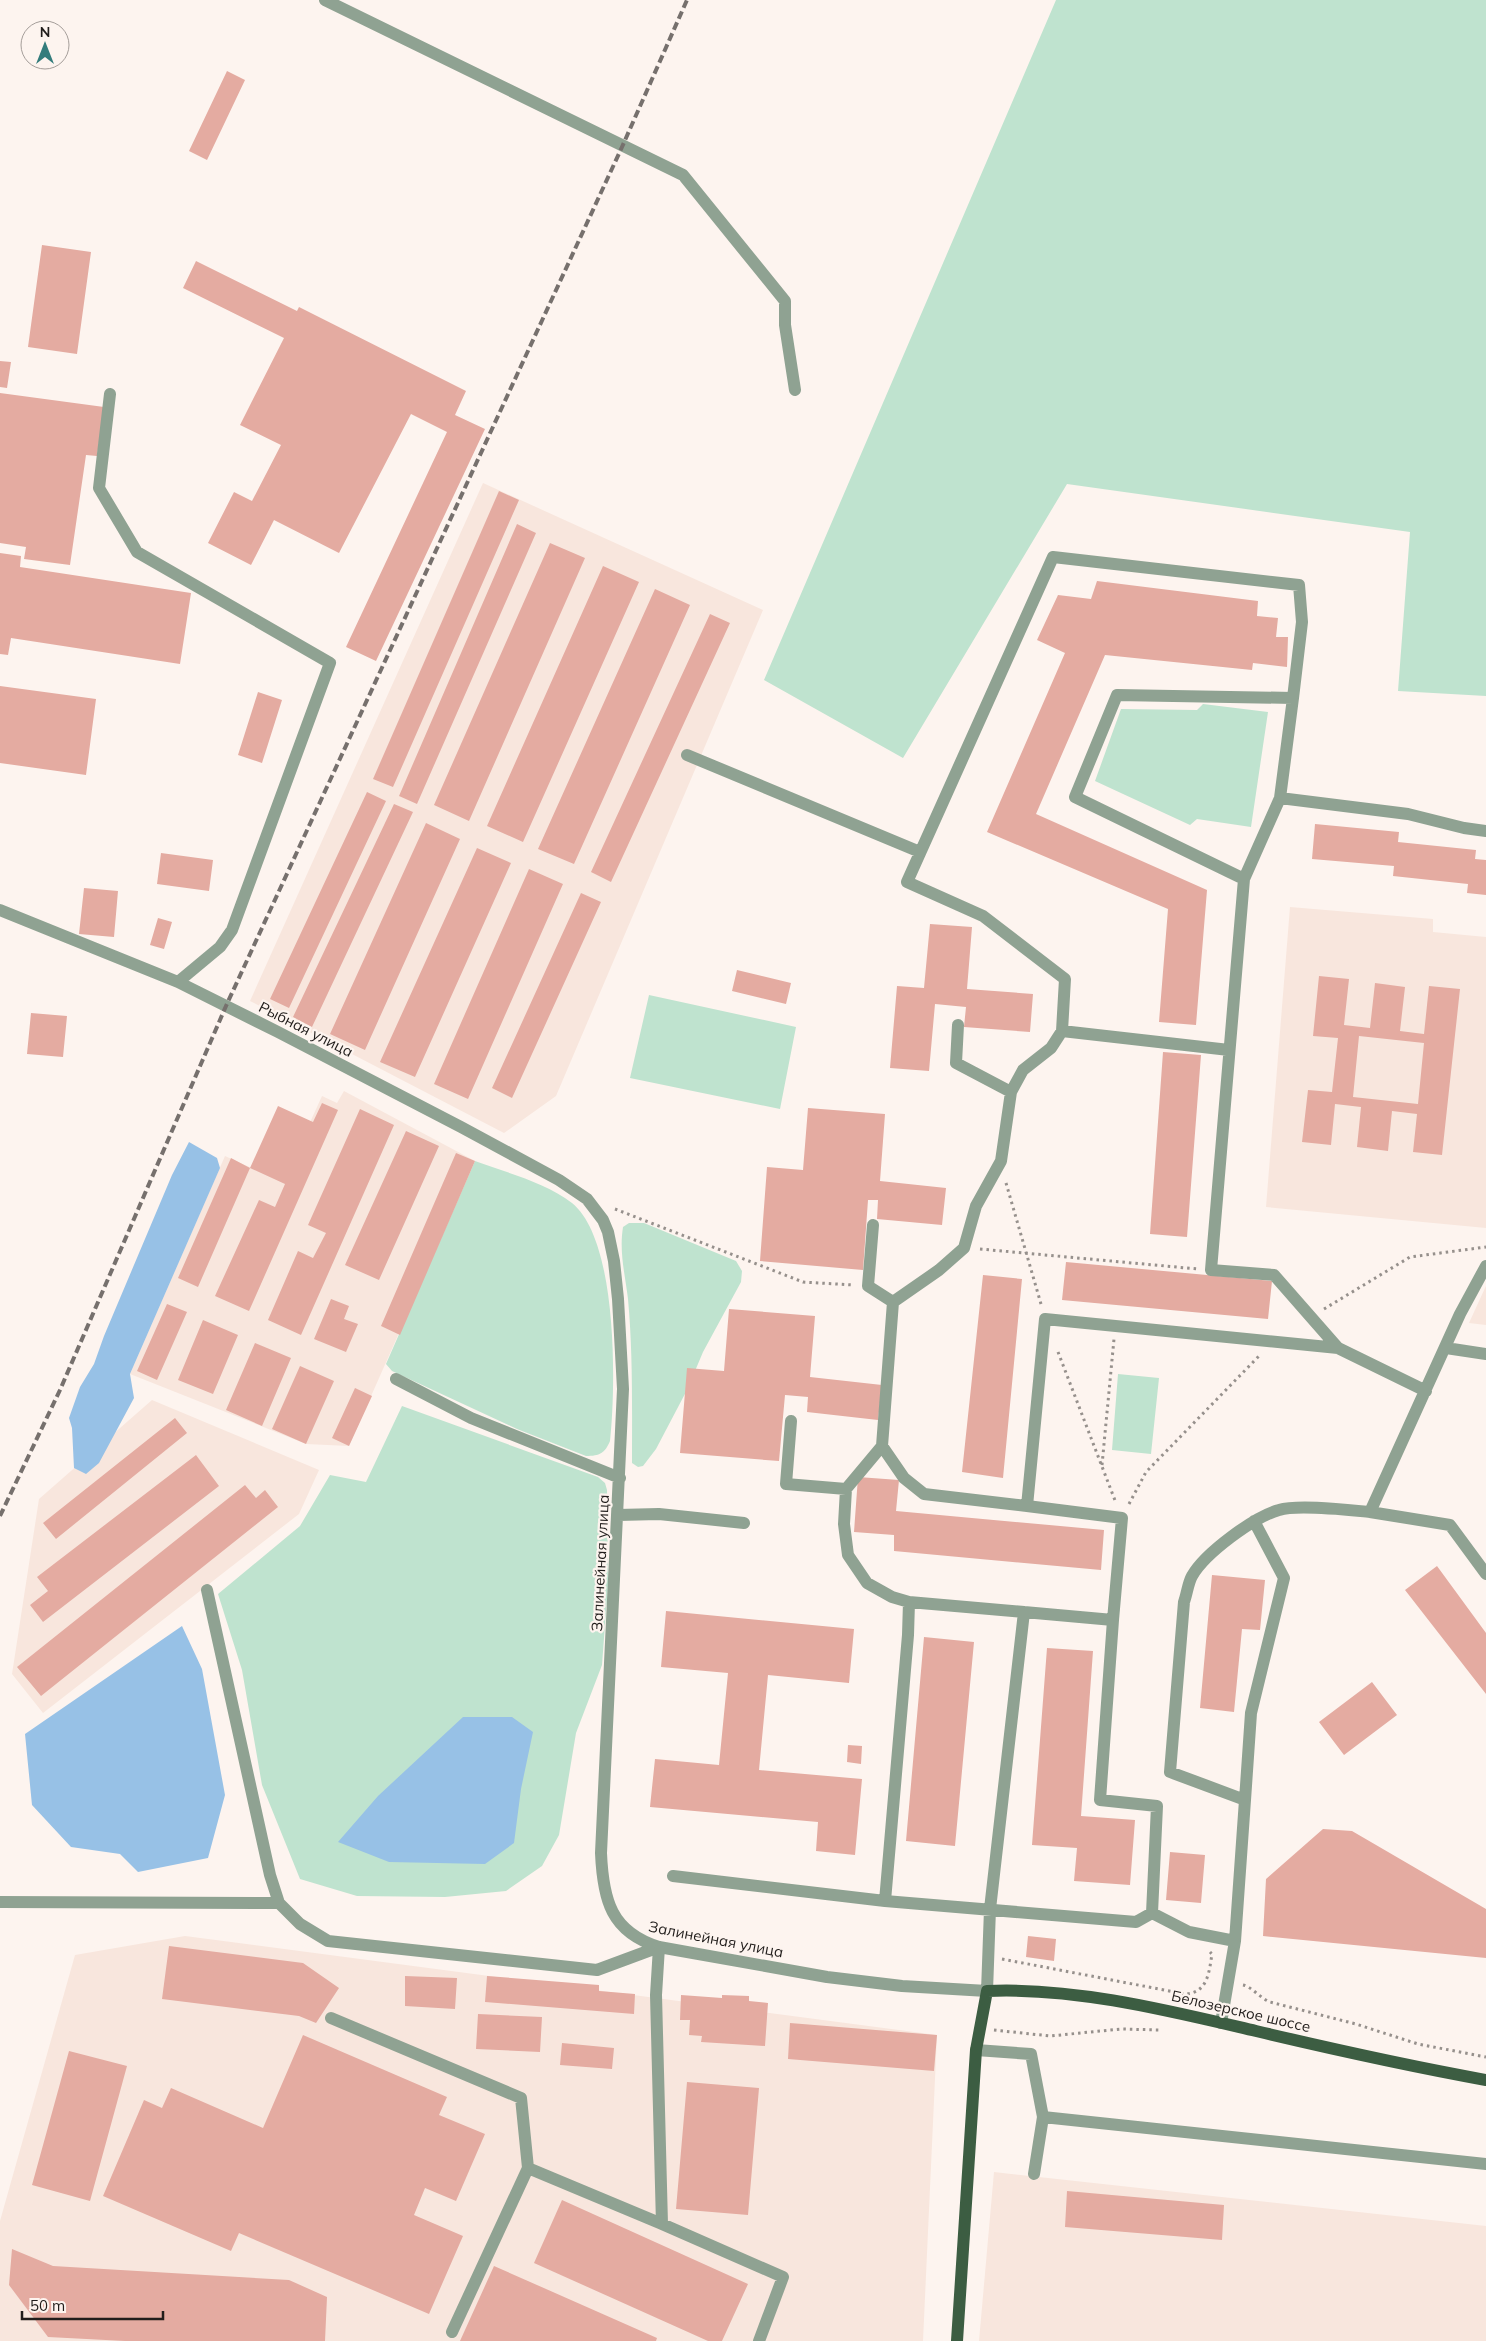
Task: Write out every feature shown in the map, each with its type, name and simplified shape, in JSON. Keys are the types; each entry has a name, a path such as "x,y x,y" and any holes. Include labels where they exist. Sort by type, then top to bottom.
{"main road":[{"name":"Белозерское шоссе","path":"986,1991 1018,1990 1065,1993 1221,2023 1346,2052 1486,2080"},
{"path":"957,2341 976,2050 986,1991"}],"street":[{"path":"325,0 683,175 785,301 785,325 795,390"},
{"path":"110,394 100,488 137,552 330,662 232,930 220,947 178,982"},
{"path":"893,1302 939,1270 964,1248 976,1206 1001,1161 1011,1092 1023,1070 1051,1048 1062,1031 1065,979 983,916 907,882 1053,557 1299,585 1302,622 1280,798 1244,879 1210,1270 1274,1275 1338,1348"},
{"path":"1244,879 1075,797 1117,695 1293,698"},
{"path":"687,755 920,852"},
{"path":"1280,798 1408,814 1464,828 1486,831"},
{"name":"Рыбная улица","path":"0,910 178,982 461,1127 559,1180 587,1199"},
{"path":"958,1025 956,1063 1011,1092"},
{"path":"1062,1031 1229,1050"},
{"name":"Залинейная улица","path":"587,1199 603,1220 608,1232 614,1261 623,1389 601,1853 605,1890 611,1908 618,1921 628,1932 641,1941 659,1947 827,1977 902,1986 986,1991"},
{"path":"873,1225 868,1286 893,1302"},
{"path":"1370,1512 1460,1314 1486,1266"},
{"path":"893,1302 882,1446 846,1489 844,1524 848,1555 866,1583 892,1597 909,1602 1113,1620"},
{"path":"1027,1506 1045,1319 1338,1348 1426,1391"},
{"path":"1446,1348 1486,1354"},
{"path":"396,1379 471,1418 620,1478"},
{"path":"791,1421 786,1484 846,1489"},
{"path":"882,1446 904,1478 924,1494 1122,1518 1100,1800 1157,1806 1152,1913"},
{"path":"1245,1800 1170,1772 1184,1602 1191,1576 1215,1550 1254,1521 1280,1509 1314,1508 1370,1512 1450,1525 1486,1574"},
{"path":"618,1514 659,1514 744,1523"},
{"path":"1221,2023 1235,1941 1251,1713 1284,1578 1254,1521"},
{"path":"208,1590 270,1875 279,1903 300,1924 328,1941 597,1970 659,1947 656,1995 662,2224"},
{"path":"885,1901 908,1635 909,1602"},
{"path":"986,1991 990,1910 1024,1612"},
{"path":"673,1876 885,1901 1136,1922 1152,1913"},
{"path":"0,1902 279,1903"},
{"path":"1152,1913 1189,1932 1235,1941"},
{"path":"331,2018 521,2098 528,2168 452,2332"},
{"path":"976,2050 1031,2054 1043,2117 1034,2174"},
{"path":"1043,2117 1486,2164"},
{"path":"528,2168 783,2277 758,2341"}],"path":[{"path":"1001,1161 1025,1253 1045,1319"},
{"path":"614,1209 803,1282 868,1286"},
{"path":"1311,1317 1362,1284 1410,1257 1486,1247"},
{"path":"964,1248 1210,1270"},
{"path":"1102,1466 1116,1326"},
{"path":"1122,1518 1146,1472 1274,1341"},
{"path":"1056,1346 1122,1518"},
{"path":"989,1957 1185,1994 1198,1991 1208,1979 1212,1954 1208,1950"},
{"path":"1243,1985 1248,1986 1259,1998 1270,2002 1356,2024 1418,2044 1486,2057"},
{"path":"979,2029 1050,2036 1121,2029 1160,2030"}],"shaded area":[{"path":"483,483 763,610 556,1096 504,1133 250,1001"},
{"path":"1290,907 1433,919 1433,932 1486,937 1486,1228 1266,1207"},
{"path":"344,1091 475,1161 349,1446 306,1444 130,1374 225,1156 283,1182 322,1096 337,1103"},
{"path":"1486,1286 1486,1325 1469,1323 1485,1288"},
{"path":"152,1400 319,1470 299,1514 43,1713 12,1674 39,1499"},
{"path":"185,1936 937,2035 923,2341 0,2341 0,2221 75,1955"},
{"path":"994,2172 1486,2226 1486,2341 979,2341"}],"green space":[{"path":"1056,0 1486,0 1486,696 1398,691 1410,532 1067,484 903,758 764,680"},
{"path":"1203,704 1268,712 1251,827 1197,819 1190,825 1095,781 1121,709 1197,710"},
{"path":"649,995 796,1027 780,1109 630,1078"},
{"path":"475,1161 550,1189 572,1203 587,1222 598,1248 606,1280 610,1315 613,1386 610,1441 604,1451 598,1454 586,1456 517,1429 392,1371 386,1364"},
{"path":"629,1223 644,1223 736,1261 742,1271 741,1282 703,1352 687,1390 656,1449 643,1466 638,1467 632,1463 631,1340 622,1245 623,1227"},
{"path":"1118,1374 1159,1378 1151,1454 1112,1450"},
{"path":"402,1406 598,1477 605,1483 607,1490 608,1584 602,1665 576,1733 559,1835 542,1866 506,1891 445,1897 357,1896 300,1879 262,1785 242,1670 218,1594 300,1526 330,1475 366,1482"}],"water":[{"path":"189,1142 217,1158 220,1168 130,1374 134,1398 99,1463 86,1474 74,1468 72,1428 69,1418 80,1387 94,1364 172,1175"},
{"path":"182,1626 202,1669 225,1795 208,1858 138,1872 120,1854 71,1847 32,1805 25,1734"},
{"path":"463,1717 512,1717 533,1732 521,1789 514,1843 485,1864 389,1862 338,1842 378,1796"}],"building":[{"path":"227,71 245,80 207,160 189,151"},
{"path":"42,245 91,252 77,354 28,347"},
{"path":"196,261 297,311 299,307 466,391 455,415 485,429 376,661 346,647 447,432 411,414 339,553 274,520 251,565 208,543 234,492 252,501 281,445 240,425 284,338 183,288"},
{"path":"0,361 11,362 7,388 0,387"},
{"path":"0,393 104,407 97,456 86,455 70,565 24,559 26,547 0,543"},
{"path":"499,491 519,500 393,787 373,779"},
{"path":"517,524 536,533 417,804 399,796"},
{"path":"550,543 585,558 469,821 434,805"},
{"path":"0,553 21,556 20,567 191,593 180,664 11,638 8,655 0,654"},
{"path":"603,566 639,582 523,842 487,826"},
{"path":"1097,581 1258,601 1257,616 1278,618 1276,637 1288,637 1287,667 1253,663 1252,670 1105,655 1036,814 1207,890 1196,1025 1159,1022 1168,909 987,832 1065,653 1037,640 1058,595 1091,599"},
{"path":"655,589 690,605 574,864 538,849"},
{"path":"710,614 730,623 611,882 591,872"},
{"path":"0,686 96,699 86,775 0,763"},
{"path":"258,692 282,700 262,763 238,755"},
{"path":"367,792 386,801 289,1008 270,999"},
{"path":"394,804 413,812 312,1027 293,1017"},
{"path":"426,823 460,839 365,1050 330,1034"},
{"path":"1315,824 1399,832 1398,842 1476,850 1475,859 1486,860 1486,895 1467,893 1468,884 1393,876 1394,866 1312,859"},
{"path":"477,848 511,863 415,1077 380,1062"},
{"path":"161,853 213,860 209,891 157,884"},
{"path":"529,869 563,884 468,1099 434,1084"},
{"path":"84,888 118,891 114,937 79,934"},
{"path":"581,893 601,902 512,1098 492,1088"},
{"path":"158,918 172,922 164,949 150,945"},
{"path":"930,924 972,927 967,989 1033,994 1030,1032 964,1027 966,1007 935,1004 929,1071 890,1068 897,986 924,988"},
{"path":"737,970 791,983 786,1004 732,991"},
{"path":"1319,976 1349,979 1344,1025 1370,1028 1375,983 1405,987 1400,1031 1424,1034 1429,986 1460,989 1442,1155 1413,1152 1417,1114 1392,1111 1388,1151 1357,1147 1361,1107 1335,1104 1331,1145 1302,1142 1308,1090 1332,1092 1338,1038 1313,1036","holes":["1359,1036 1424,1043 1418,1104 1353,1097"]},
{"path":"31,1013 67,1016 63,1057 27,1054"},
{"path":"1163,1052 1201,1055 1187,1237 1150,1234"},
{"path":"322,1103 338,1110 249,1311 215,1296 259,1200 275,1207 285,1184 250,1168 278,1106 313,1122"},
{"path":"808,1108 885,1114 880,1181 946,1188 942,1225 877,1219 878,1200 868,1200 863,1270 760,1261 767,1167 803,1170"},
{"path":"360,1109 394,1125 301,1335 268,1320 298,1251 313,1258 326,1233 308,1225"},
{"path":"406,1131 439,1146 379,1280 345,1265"},
{"path":"456,1153 475,1161 400,1335 381,1326"},
{"path":"231,1158 250,1168 198,1287 178,1278"},
{"path":"1066,1262 1272,1281 1268,1319 1062,1300"},
{"path":"983,1275 1022,1279 1003,1478 962,1472"},
{"path":"331,1299 349,1306 344,1319 358,1324 346,1352 314,1339"},
{"path":"167,1304 187,1312 157,1380 137,1371"},
{"path":"729,1309 815,1316 810,1377 882,1385 878,1420 807,1412 808,1397 785,1395 779,1461 680,1453 687,1368 724,1371"},
{"path":"203,1320 238,1335 213,1394 178,1380"},
{"path":"255,1343 291,1358 262,1426 226,1410"},
{"path":"300,1366 334,1381 306,1444 272,1429"},
{"path":"355,1388 372,1396 349,1446 332,1438"},
{"path":"175,1418 187,1433 56,1539 43,1523"},
{"path":"196,1455 219,1486 43,1622 30,1605 48,1591 37,1577"},
{"path":"858,1477 899,1480 896,1511 1104,1530 1101,1570 894,1551 894,1535 854,1532"},
{"path":"245,1485 256,1498 265,1490 278,1507 41,1696 17,1667"},
{"path":"1437,1566 1486,1633 1486,1694 1405,1590"},
{"path":"1212,1575 1265,1580 1260,1630 1242,1629 1234,1712 1200,1708"},
{"path":"666,1611 854,1629 849,1683 768,1675 759,1770 862,1779 855,1855 816,1851 818,1822 650,1807 655,1759 719,1765 728,1673 661,1667"},
{"path":"924,1637 974,1642 955,1846 906,1841"},
{"path":"1047,1648 1093,1651 1081,1816 1135,1820 1130,1885 1074,1881 1077,1848 1032,1845"},
{"path":"1372,1682 1397,1715 1344,1755 1319,1722"},
{"path":"848,1745 862,1746 861,1764 847,1762"},
{"path":"1323,1829 1352,1831 1486,1909 1486,1958 1263,1936 1266,1879"},
{"path":"1170,1852 1205,1855 1201,1903 1166,1900"},
{"path":"1028,1936 1056,1939 1054,1961 1026,1957"},
{"path":"169,1946 303,1963 339,1988 316,2023 299,2016 162,1999"},
{"path":"405,1976 457,1978 455,2009 405,2006"},
{"path":"487,1976 599,1985 599,1991 635,1994 634,2014 485,2002"},
{"path":"681,1995 722,1998 722,1995 749,1996 749,2001 768,2003 765,2046 701,2042 702,2036 689,2035 690,2020 680,2020"},
{"path":"478,2014 542,2017 540,2052 476,2049"},
{"path":"790,2023 937,2035 934,2071 788,2059"},
{"path":"303,2035 447,2097 439,2115 485,2134 456,2201 425,2188 414,2215 463,2236 429,2314 239,2233 231,2251 103,2196 144,2100 162,2108 171,2088 263,2128"},
{"path":"562,2043 614,2048 612,2069 560,2065"},
{"path":"69,2051 127,2066 90,2201 32,2185"},
{"path":"687,2082 759,2088 748,2215 676,2209"},
{"path":"1067,2191 1224,2205 1222,2240 1065,2227"},
{"path":"562,2200 748,2284 722,2341 708,2341 534,2263"},
{"path":"12,2249 53,2266 289,2280 327,2297 325,2341 125,2341 48,2337 9,2285"},
{"path":"494,2266 657,2338 656,2341 460,2341"}],"railway":[{"path":"0,1516 60,1390 226,1006 622,147 687,0"}]}
